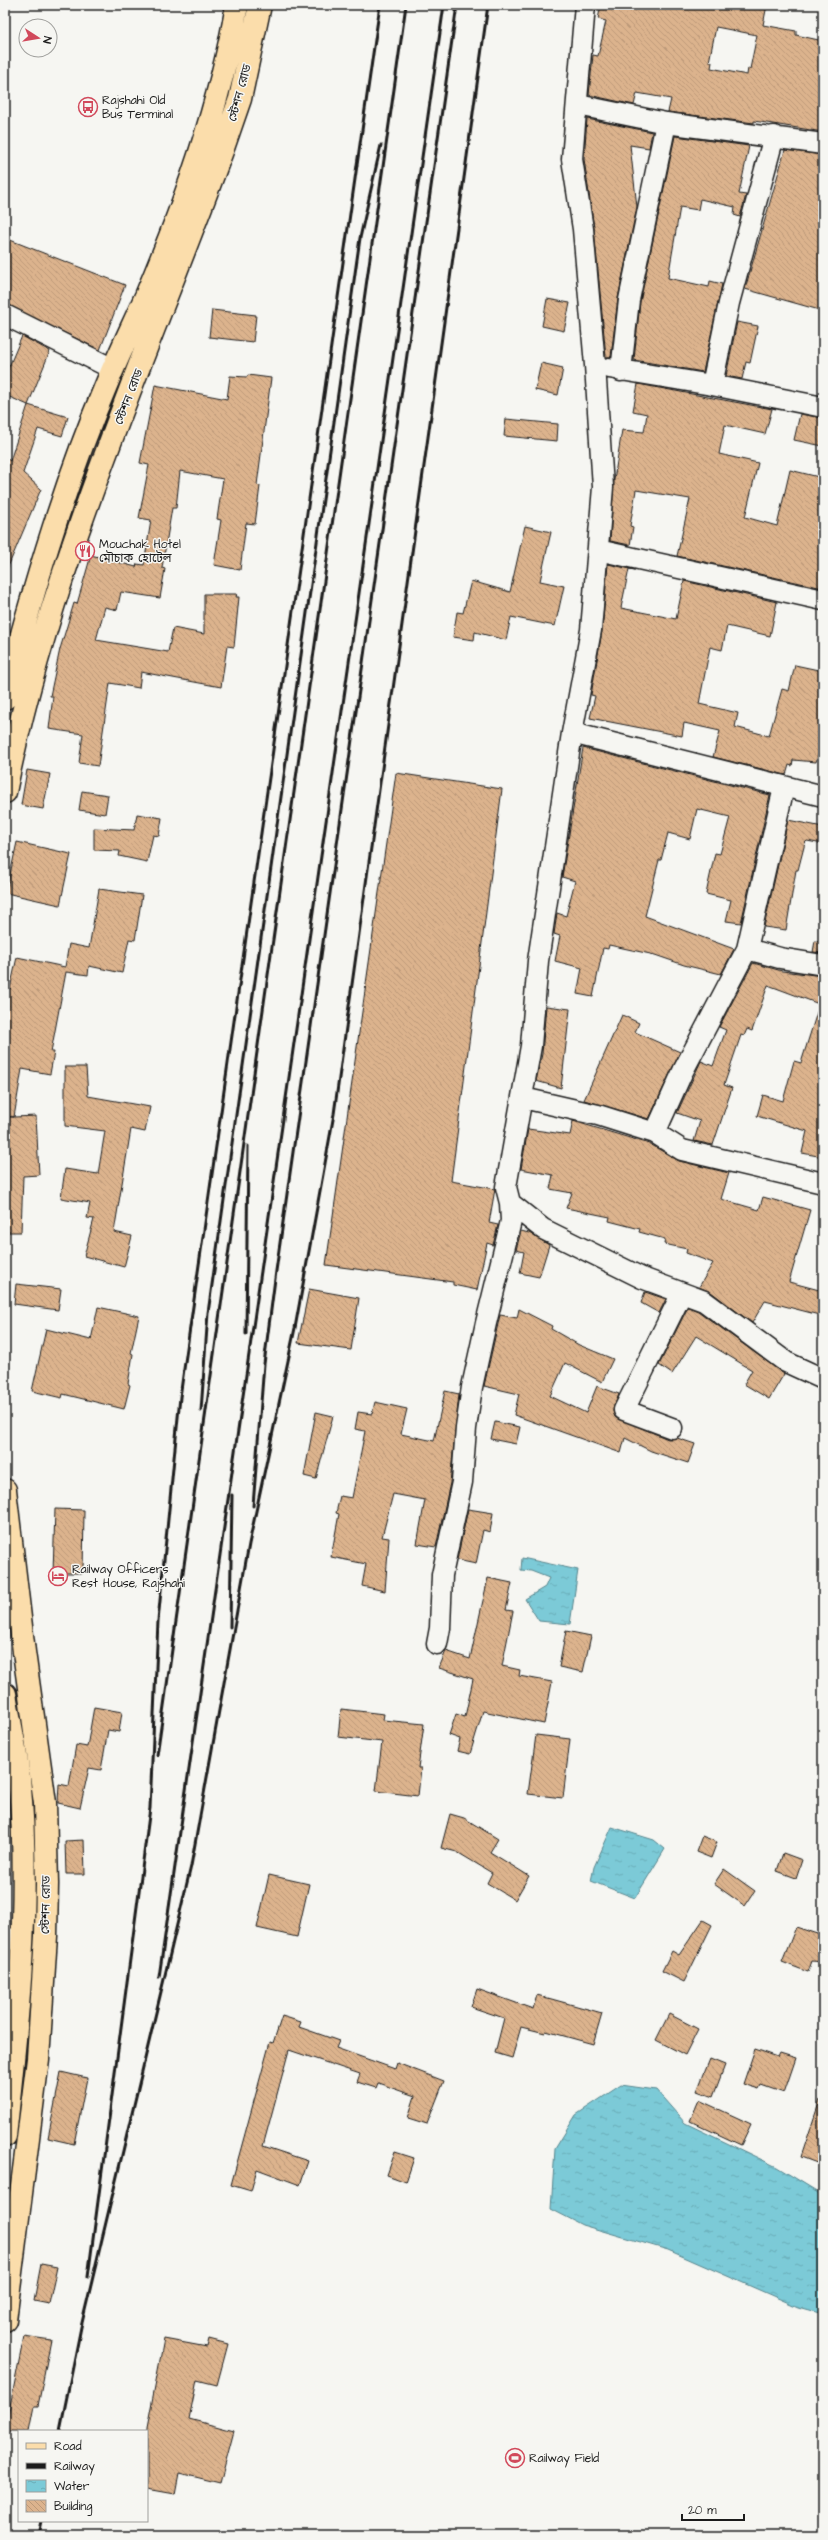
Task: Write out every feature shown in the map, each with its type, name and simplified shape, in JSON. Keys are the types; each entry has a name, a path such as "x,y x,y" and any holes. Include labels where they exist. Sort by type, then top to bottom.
{"main road":[{"name":"স্টেশন রোড","path":"5,698 33,597 77,463 113,369 146,295 208,127 237,5"},
{"name":"স্টেশন রোড","path":"5,792 14,744 51,611 82,517 222,151 240,99 260,5"},
{"name":"স্টেশন রোড","path":"5,1490 24,1652 45,1803 47,1884 46,1936 38,2059 5,2320"},
{"name":"স্টেশন রোড","path":"5,1694 20,1785 23,1840 13,1939 17,2024 5,2136"}],"street":[{"path":"437,1644 440,1628 442,1575 462,1482 466,1428 472,1387 511,1221 510,1203 506,1187 523,1098 531,1046 538,961 572,733 591,630 603,487 595,365 583,229 572,159 578,105 585,5"},
{"path":"578,105 666,123 774,136 823,144"},
{"path":"621,371 629,300 666,123"},
{"path":"712,385 732,288 774,136"},
{"path":"5,316 113,369"},
{"path":"595,365 621,371 712,385 823,407"},
{"path":"598,550 823,600"},
{"path":"572,733 823,796"},
{"path":"655,1133 683,1071 747,949 784,787"},
{"path":"747,949 780,958 823,965"},
{"path":"523,1098 598,1115 655,1133 682,1150 823,1183"},
{"path":"510,1203 543,1229 642,1278 704,1301 786,1362 823,1379"},
{"path":"672,1428 624,1410 682,1293"}],"water":[{"path":"522,1558 578,1570 570,1624 539,1621 525,1599 545,1587 549,1578 531,1571 521,1570"},
{"path":"612,1827 654,1840 665,1849 635,1898 591,1881 594,1867"},
{"path":"621,2085 656,2090 685,2123 777,2167 823,2195 823,2314 798,2307 668,2250 582,2225 551,2209 555,2149 576,2115"}],"building":[{"path":"601,5 767,5 763,25 796,31 796,35 823,41 823,132 754,121 754,123 668,112 671,99 637,93 634,105 589,95 593,55 598,56 606,21 598,19","holes":["716,27 757,35 750,69 748,68 747,75 711,68 712,62 709,62"]},
{"path":"587,119 652,132 649,148 630,145 637,207 618,298 611,357 606,357 594,228 584,159"},
{"path":"675,136 749,146 739,194 746,195 740,217 734,215 735,207 700,199 698,210 680,207 668,278 709,287 710,281 722,284 703,372 634,360 640,302"},
{"path":"785,150 823,155 823,311 745,289"},
{"path":"5,238 125,285 100,350 5,304"},
{"path":"547,299 570,303 564,331 542,326"},
{"path":"212,310 256,315 253,342 209,337"},
{"path":"737,322 758,326 750,363 746,362 742,379 726,376"},
{"path":"22,336 50,351 28,405 5,395 5,376"},
{"path":"541,363 563,368 558,395 535,390"},
{"path":"248,375 271,378 257,485 260,486 255,524 246,523 240,570 214,565 221,520 217,519 223,479 180,471 176,508 172,508 162,568 165,569 160,598 121,592 117,610 105,607 96,640 168,652 173,628 204,634 204,594 237,594 236,597 239,597 234,647 227,646 221,687 141,672 139,688 110,683 98,766 79,763 83,734 49,729 53,696 50,696 60,649 74,603 77,604 91,555 136,567 137,564 144,565 151,520 139,518 149,465 140,463 155,385 227,399 230,376 247,377"},
{"path":"638,384 772,409 765,434 725,425 719,454 758,463 745,517 777,526 790,470 823,478 823,588 677,556 690,499 636,490 630,526 633,527 630,545 610,541 614,480 622,430 644,432 647,414 633,411"},
{"path":"28,405 68,417 62,436 38,429 23,473 41,489 5,574 5,457 10,461"},
{"path":"800,414 823,418 823,446 794,440"},
{"path":"506,419 558,424 557,441 504,436"},
{"path":"525,526 551,532 540,581 564,586 555,626 511,617 506,640 475,632 474,640 453,637 457,612 463,613 471,581 510,592"},
{"path":"608,564 635,570 629,569 621,608 676,619 684,581 777,602 770,636 727,626 722,650 710,647 699,704 738,713 735,727 769,736 782,689 789,691 795,665 823,671 823,738 816,762 793,760 792,766 789,765 786,775 713,757 720,731 684,723 682,736 590,718 595,696 591,695 602,631"},
{"path":"583,748 770,795 741,923 726,921 731,900 706,894 715,853 720,854 730,817 697,809 690,839 668,833 661,860 659,860 645,916 734,949 721,974 684,965 655,955 609,945 608,949 603,948 593,997 577,994 582,968 555,961 560,936 554,934 557,913 566,916 575,881 562,877"},
{"path":"27,770 50,774 43,809 21,805"},
{"path":"396,773 502,789 451,1181 495,1189 489,1223 498,1225 493,1245 487,1243 477,1290 453,1285 453,1282 326,1265"},
{"path":"82,791 108,795 105,814 79,810"},
{"path":"137,814 162,818 159,836 153,835 147,862 119,856 120,851 94,850 94,828 134,830"},
{"path":"788,820 823,827 823,844 807,841 805,843 798,870 796,870 786,930 764,927"},
{"path":"17,842 71,854 60,905 6,893"},
{"path":"99,889 142,895 135,940 129,939 122,973 89,966 88,975 66,972 51,1052 54,1052 50,1074 22,1069 14,1117 5,1116 5,988 10,989 17,957 65,967 69,944 89,948"},
{"path":"815,941 823,942 823,953 813,952"},
{"path":"753,963 782,971 823,976 819,1004 768,985 752,1031 747,1029 744,1036 741,1035 724,1085 732,1088 713,1145 694,1141 700,1121 677,1113 701,1061 713,1066 726,1030 719,1027"},
{"path":"546,1006 570,1009 561,1088 536,1081 542,1054"},
{"path":"819,1006 823,1006 823,1157 802,1153 807,1131 757,1116 763,1095 783,1101 794,1061 801,1063"},
{"path":"622,1015 639,1023 635,1032 680,1052 649,1119 584,1100"},
{"path":"65,1067 86,1067 88,1096 150,1107 145,1132 131,1129 114,1232 132,1236 124,1267 84,1256 94,1219 87,1218 90,1203 61,1198 65,1169 98,1174 105,1131 65,1126"},
{"path":"36,1116 39,1175 23,1176 21,1232 5,1232 5,1117"},
{"path":"573,1121 650,1144 679,1161 729,1173 721,1199 759,1210 763,1197 810,1210 789,1282 823,1291 823,1316 765,1301 752,1323 711,1292 699,1287 713,1263 686,1253 687,1249 664,1244 665,1239 639,1232 640,1229 609,1221 610,1217 566,1208 572,1193 550,1189 553,1175 521,1169 528,1129 570,1135"},
{"path":"521,1231 529,1233 549,1245 539,1277 520,1273 524,1252 516,1250"},
{"path":"16,1284 61,1289 58,1310 14,1304"},
{"path":"309,1289 359,1298 351,1350 298,1343"},
{"path":"645,1292 666,1299 659,1313 641,1303"},
{"path":"98,1307 139,1316 131,1353 133,1354 128,1384 130,1385 124,1409 63,1394 62,1398 32,1391 46,1329 91,1340"},
{"path":"688,1307 698,1311 784,1374 769,1399 744,1384 752,1370 696,1336 672,1374 659,1365"},
{"path":"519,1309 552,1326 551,1329 579,1345 613,1359 602,1382 565,1363 550,1396 586,1413 597,1386 619,1394 613,1411 615,1417 668,1439 677,1438 695,1444 688,1463 651,1451 625,1438 621,1453 514,1415 519,1394 484,1386 500,1315 517,1318"},
{"path":"445,1391 459,1394 450,1483 436,1547 417,1544 425,1500 393,1494 382,1537 389,1538 385,1591 362,1586 366,1564 331,1557 339,1514 336,1513 340,1496 352,1498 365,1431 355,1429 358,1412 372,1414 375,1402 407,1409 401,1434 434,1441"},
{"path":"316,1412 333,1416 316,1479 304,1476"},
{"path":"495,1422 520,1427 516,1444 491,1439"},
{"path":"55,1509 84,1510 83,1573 53,1573"},
{"path":"468,1509 493,1513 490,1532 483,1530 476,1564 457,1560"},
{"path":"488,1578 512,1583 506,1610 513,1611 502,1666 520,1670 519,1676 552,1682 544,1724 483,1711 470,1754 457,1751 460,1739 449,1735 456,1714 465,1717 473,1679 439,1668 446,1651 470,1659"},
{"path":"566,1631 591,1636 583,1672 559,1667"},
{"path":"94,1707 122,1712 119,1732 108,1730 101,1770 89,1768 80,1808 58,1803 59,1784 69,1786 76,1745 87,1747"},
{"path":"341,1709 384,1714 383,1720 424,1724 418,1768 421,1768 418,1796 376,1791 382,1742 338,1737"},
{"path":"536,1735 570,1739 563,1798 528,1794"},
{"path":"450,1814 464,1818 498,1839 490,1852 529,1876 515,1900 487,1883 492,1873 457,1852 441,1848"},
{"path":"702,1836 717,1842 711,1858 696,1852"},
{"path":"84,1840 85,1874 66,1874 65,1841"},
{"path":"783,1853 802,1860 796,1878 777,1871"},
{"path":"724,1869 755,1891 745,1906 714,1884"},
{"path":"269,1875 309,1884 297,1937 257,1928"},
{"path":"703,1920 712,1925 684,1982 662,1971 672,1951 679,1955"},
{"path":"796,1927 823,1936 823,1962 812,1961 808,1972 782,1962"},
{"path":"477,1989 533,2009 537,1995 602,2013 593,2044 546,2031 545,2033 521,2027 512,2058 495,2053 504,2018 471,2007"},
{"path":"669,2014 698,2029 685,2055 656,2040"},
{"path":"282,2016 301,2022 299,2027 339,2041 336,2048 395,2069 397,2063 444,2081 427,2124 408,2118 415,2096 378,2083 376,2088 357,2082 360,2074 289,2050 263,2146 308,2161 300,2185 257,2169 251,2191 231,2185 270,2042 273,2043"},
{"path":"755,2049 778,2057 780,2053 796,2058 784,2093 761,2085 759,2089 743,2084"},
{"path":"710,2059 725,2065 713,2097 697,2091"},
{"path":"61,2072 87,2078 74,2144 48,2138"},
{"path":"699,2100 751,2124 741,2145 690,2121"},
{"path":"820,2100 823,2101 823,2145 817,2163 801,2157"},
{"path":"395,2152 414,2158 406,2182 387,2175"},
{"path":"41,2264 57,2267 49,2304 34,2301"},
{"path":"24,2336 51,2340 38,2406 34,2406 29,2430 5,2431"},
{"path":"164,2339 207,2347 209,2339 228,2344 217,2385 197,2380 189,2419 234,2431 220,2483 179,2473 175,2494 148,2489 147,2428"}],"railway":[{"path":"88,2277 150,1808 158,1621 180,1397 380,5"},
{"path":"157,1755 406,5"},
{"path":"159,1977 444,5"},
{"path":"253,1506 264,1364 276,1271 457,5"},
{"path":"60,2430 81,2327 191,1866 249,1544 295,1328 334,1114 488,5"},
{"path":"201,1411 208,1313 360,238 381,145"},
{"path":"246,1334 248,1146"},
{"path":"230,1627 232,1495"},
{"path":"38,2535 41,2522"}],"place":[{"name":"Rajshahi Old Bus Terminal","path":"88,107"},
{"name":"Mouchak Hotel মৌচাক হোটেল","path":"85,551"},
{"name":"Railway Officers Rest House, Rajshahi","path":"58,1576"},
{"name":"Railway Field","path":"515,2458"}]}
